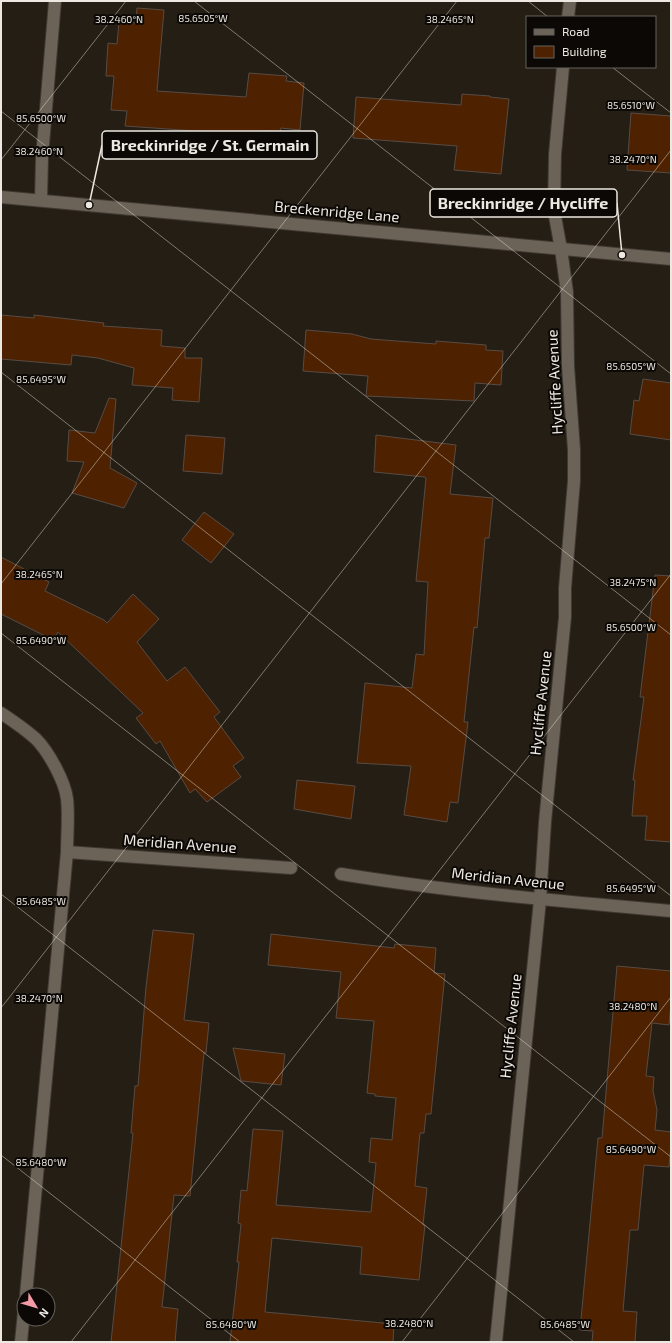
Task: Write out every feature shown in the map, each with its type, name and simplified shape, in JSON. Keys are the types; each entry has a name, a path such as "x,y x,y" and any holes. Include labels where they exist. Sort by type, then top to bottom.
{"street":[{"path":"41,200 42,157 55,1"},
{"path":"568,16 570,1"},
{"name":"Hycliffe Avenue","path":"496,1342 540,900 546,814 565,617 565,588 574,480 574,450 568,366 568,292 554,211 555,154 563,68"},
{"name":"Breckenridge Lane","path":"1,197 671,260"},
{"path":"1,713 17,723 37,740 54,766 64,785 67,799 67,852 27,1287"},
{"name":"Meridian Avenue","path":"67,852 291,868"},
{"name":"Meridian Avenue","path":"341,874 397,883 540,900 671,911"},
{"path":"21,1342 22,1327"}],"building":[{"path":"137,8 164,10 157,91 246,97 249,73 287,76 286,81 304,83 300,130 281,128 280,132 268,131 267,136 125,126 127,111 111,110 114,76 106,76 108,43 117,44 119,21 136,23"},
{"path":"462,94 509,99 501,174 454,170 457,146 353,138 356,97 461,105"},
{"path":"631,113 671,116 671,173 627,170"},
{"path":"1,315 34,318 34,315 104,323 103,326 162,330 161,346 185,348 185,358 202,358 199,402 172,400 173,388 132,385 134,368 98,358 72,355 71,365 1,359"},
{"path":"306,330 352,334 371,339 436,344 436,341 486,345 486,350 503,351 501,385 475,383 474,401 366,396 368,376 303,371"},
{"path":"643,379 671,383 671,440 630,434 634,400 639,401"},
{"path":"109,398 116,399 110,468 137,483 124,508 72,493 84,462 67,461 69,430 95,433"},
{"path":"186,435 225,438 222,474 183,471"},
{"path":"376,435 456,445 450,494 493,498 489,538 485,538 477,628 474,627 464,722 468,722 458,803 450,802 447,822 404,815 411,766 357,763 365,683 412,688 416,654 424,655 428,582 416,581 426,478 374,472"},
{"path":"204,512 234,534 211,563 182,540"},
{"path":"1,557 49,582 45,591 104,620 107,623 133,594 159,619 137,642 167,681 185,667 220,712 214,717 244,758 233,766 241,777 207,802 195,789 190,793 160,741 156,744 136,718 143,713 58,632 53,640 1,614"},
{"path":"655,575 671,576 671,842 645,840 647,816 632,816 635,780 633,780 644,697 640,697"},
{"path":"297,780 355,786 351,819 294,809"},
{"path":"153,930 194,934 184,1020 209,1023 206,1053 204,1053 190,1196 174,1195 162,1307 178,1309 175,1342 111,1342 133,1133 131,1133 135,1086 138,1086 146,987"},
{"path":"271,934 394,948 395,944 436,948 434,973 445,974 431,1114 426,1114 424,1133 420,1133 415,1186 427,1188 423,1225 425,1225 419,1280 360,1274 362,1247 272,1238 265,1312 394,1324 393,1342 230,1342 239,1262 237,1262 241,1224 238,1223 241,1190 247,1191 253,1129 283,1131 276,1205 371,1212 376,1163 369,1162 371,1138 392,1140 396,1098 375,1096 375,1094 367,1093 374,1021 336,1018 341,972 268,965"},
{"path":"617,966 671,971 669,1025 652,1023 646,1076 654,1077 653,1091 657,1110 655,1130 671,1132 671,1143 669,1167 644,1165 638,1230 630,1230 623,1311 637,1312 635,1342 592,1342 593,1331 580,1330 598,1138 602,1138"},
{"path":"233,1048 285,1054 281,1085 241,1081"}],"place":[{"name":"Breckinridge / St. Germain","path":"89,205"},
{"name":"Breckinridge / Hycliffe","path":"622,255"}]}
